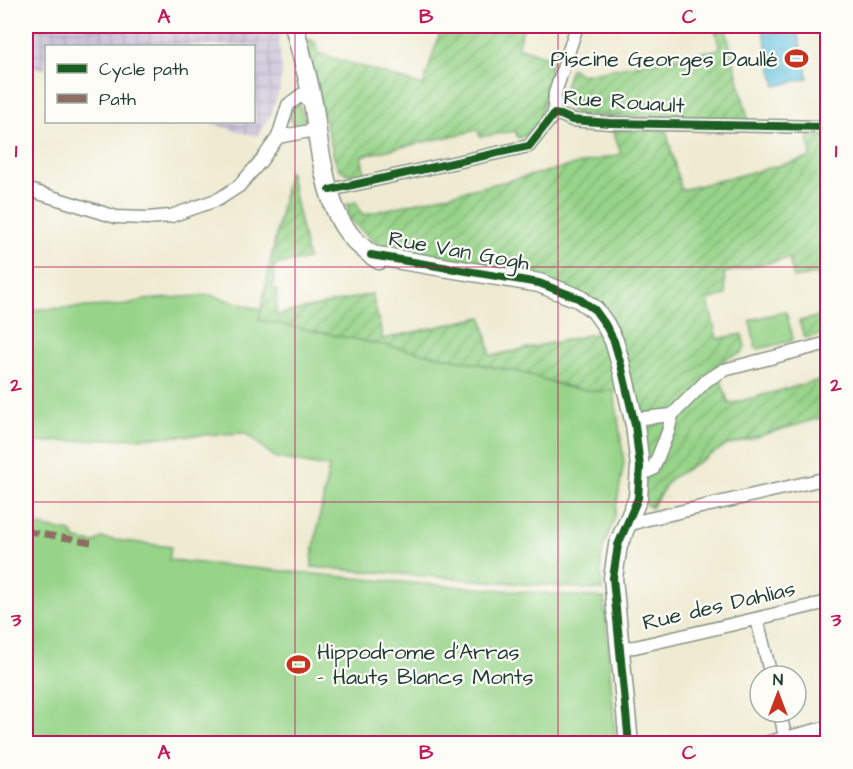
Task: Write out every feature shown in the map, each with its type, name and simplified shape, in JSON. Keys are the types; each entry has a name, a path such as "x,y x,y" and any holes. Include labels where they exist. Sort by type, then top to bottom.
{"street":[{"path":"554,114 555,93 576,26"},
{"path":"295,27 301,102 315,130 330,189"},
{"path":"26,189 116,217 171,216 219,199 239,186 261,161 301,102"},
{"name":"Rue Rouault","path":"330,189 529,146 554,114 572,120 610,123 828,127"},
{"path":"278,137 315,130"},
{"name":"Rue Van Gogh","path":"330,189 342,223 352,237 371,255 539,283 578,298 594,310 605,324 614,341 633,419 640,475 639,498 618,545 614,570 629,744"},
{"path":"633,419 672,415 707,380 724,370 828,343"},
{"path":"640,475 653,469 668,432 672,415"},
{"path":"625,526 828,478"},
{"name":"Rue des Dahlias","path":"620,648 635,647 828,602"},
{"path":"757,619 768,664"},
{"path":"782,724 785,738"},
{"path":"761,744 828,727"}],"shaded area":[{"path":"26,26 281,26 279,44 282,73 279,91 271,114 257,136 210,123 255,123 255,45 45,45 45,70 26,64"}],"green space":[{"path":"442,26 524,26 517,47 553,59 537,132 518,138 515,131 480,137 478,130 361,156 365,174 350,175 339,169 308,53 308,39 315,42 318,53 423,86"},
{"path":"714,26 725,26 748,119 735,122 690,118 581,115 567,108 563,96 571,68 581,75 720,49"},
{"path":"299,103 304,119 302,125 297,128 291,121 290,107"},
{"path":"613,130 666,130 681,190 809,158 811,154 808,136 827,136 828,305 819,318 822,334 807,338 804,336 799,321 817,317 824,305 817,274 794,278 789,258 724,273 726,295 708,300 717,339 742,334 745,348 741,353 724,359 721,381 729,404 827,378 827,416 725,446 670,479 651,508 638,498 625,386 601,391 575,388 524,373 259,320 289,170 308,259 275,265 273,290 277,290 276,315 372,294 383,339 482,317 491,356 598,333 607,329 578,298 382,248 350,220 347,204 356,202 363,215 621,154"},
{"path":"210,295 261,310 259,320 524,373 566,387 614,391 624,462 614,520 601,560 602,590 312,567 329,467 276,458 245,433 26,443 26,310 128,305 143,300"},
{"path":"786,312 793,339 756,348 751,320"},
{"name":"Hippodrome d'Arras - Hauts Blancs Monts","path":"26,524 71,532 76,540 94,543 101,538 171,547 169,560 387,581 604,598 616,743 26,743"}],"water":[{"path":"762,26 796,26 808,78 776,86"}],"marked path":[{"path":"26,531 94,543"}],"cycle path":[{"path":"330,190 529,146 554,114 572,120 610,123 828,127"},
{"path":"371,255 539,283 578,298 595,310 614,341 635,425 640,467 638,498 618,545 613,578 629,744"}],"place":[{"name":"Piscine Georges Daullé","path":"796,59"},
{"name":"Hippodrome d'Arras - Hauts Blancs Monts","path":"299,665"}]}
